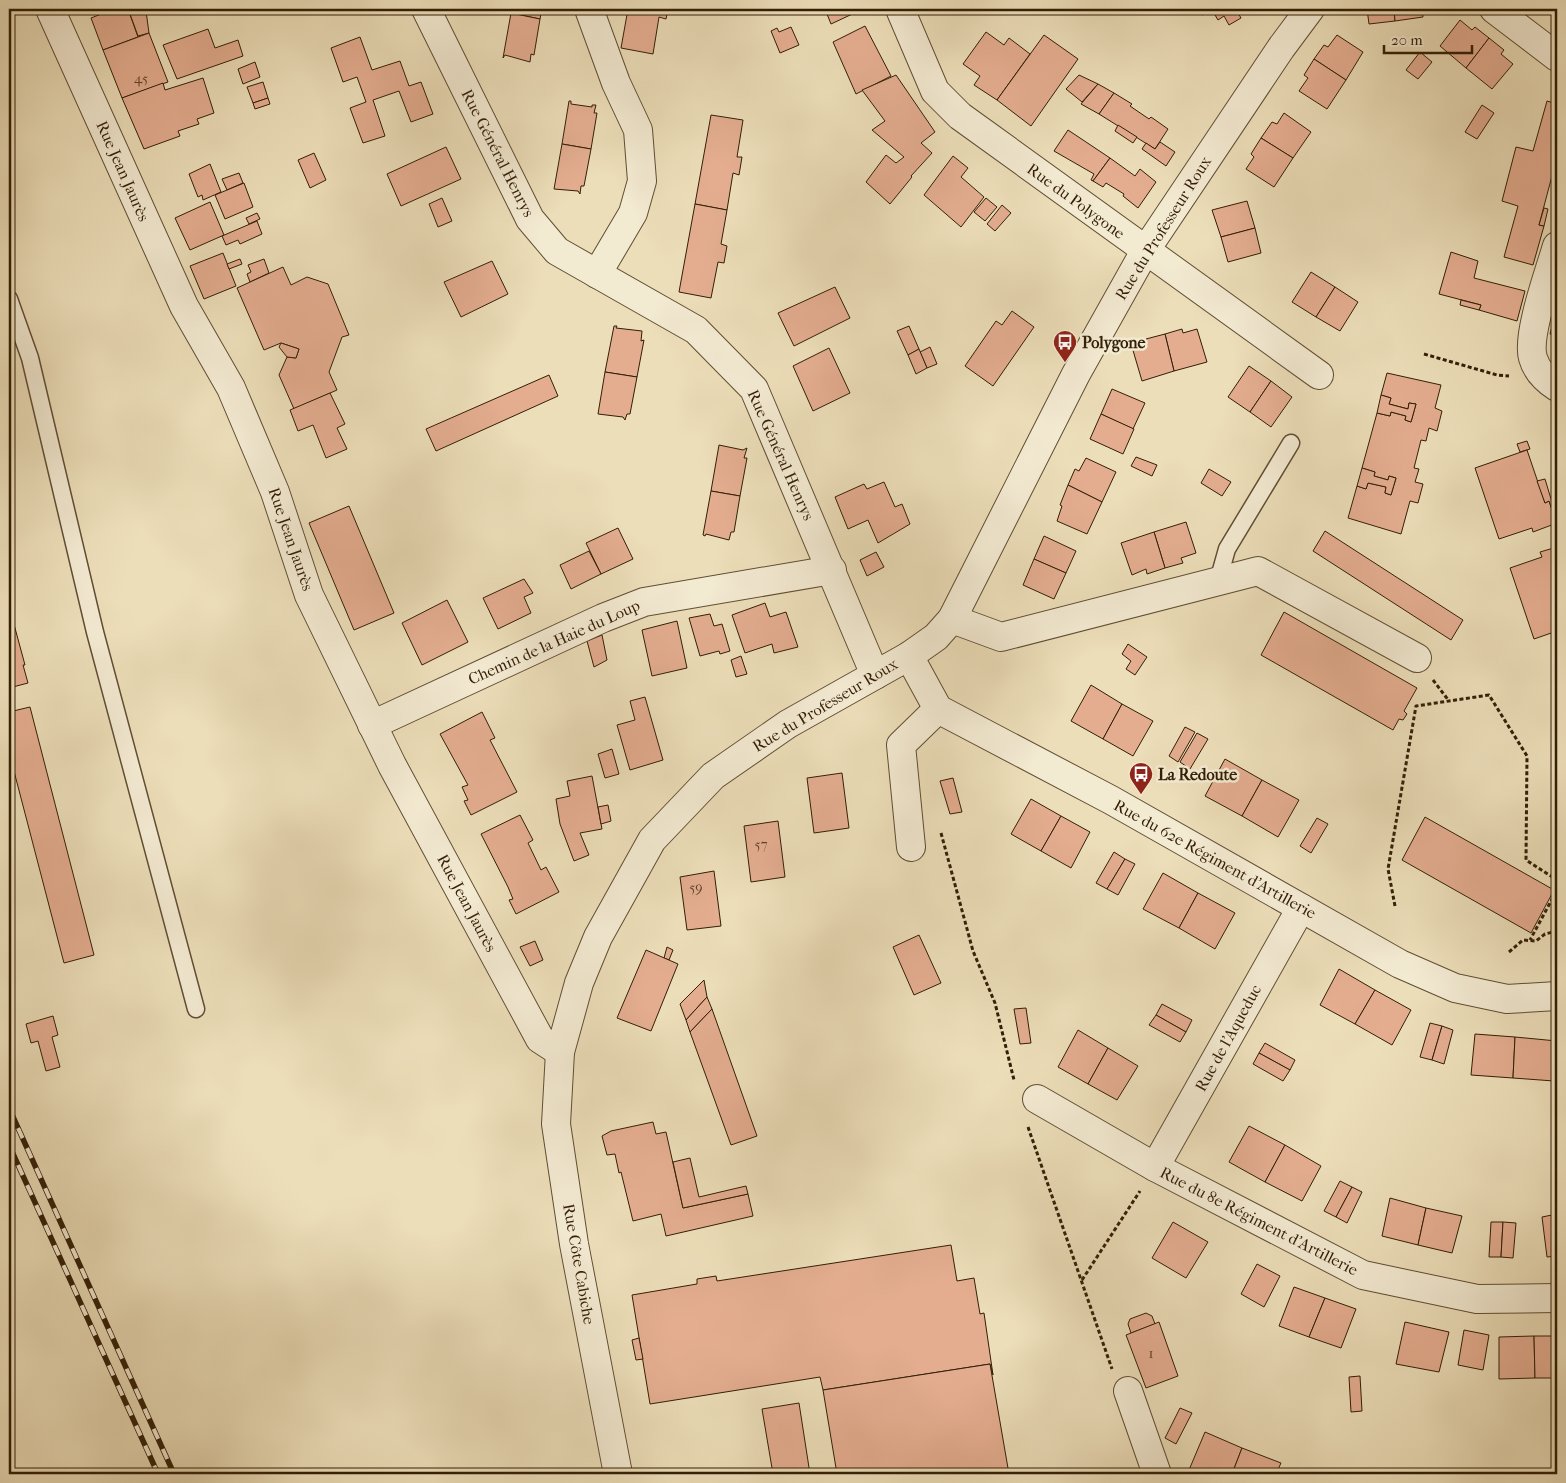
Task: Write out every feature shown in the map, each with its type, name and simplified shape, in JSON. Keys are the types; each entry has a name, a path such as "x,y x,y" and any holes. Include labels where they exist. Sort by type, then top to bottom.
{"street":[{"name":"Rue Général Henrys","path":"426,9 530,220 557,251 696,330 754,389 875,674"},
{"path":"589,9 616,83 638,130 642,181 633,213 596,274"},
{"name":"Rue du Polygone","path":"900,9 935,91 954,110 1145,251 1319,375"},
{"path":"1494,9 1557,57"},
{"name":"Rue Jean Jaurès","path":"48,10 184,306 230,388 275,492 309,595 372,724 540,1039 560,1052"},
{"name":"Rue du Professeur Roux","path":"560,1052 579,983 598,937 652,840 712,776 788,724 909,656 936,637 952,619 1076,374 1145,251 1297,15"},
{"path":"1551,383 1532,358 1534,327 1557,246"},
{"name":"Chemin de la Haie du Loup","path":"372,724 603,618 644,602 832,570"},
{"path":"952,619 1001,637 1258,571 1417,658"},
{"path":"909,656 938,709 901,745 911,847"},
{"name":"Rue du 62e Régiment d'Artillerie","path":"938,709 1111,800 1400,964 1455,988 1507,999 1557,996"},
{"name":"Rue de l'Aqueduc","path":"1155,1167 1301,908"},
{"name":"Rue Côte Cabiche","path":"560,1052 556,1124 574,1244 618,1474"},
{"name":"Rue du 8e Régiment d'Artillerie","path":"1026,1101 1363,1275 1477,1299 1557,1298"},
{"path":"1128,1391 1157,1474"}],"lane":[{"path":"9,299 30,358 95,632 196,1009"},
{"path":"1218,580 1227,549 1291,444"}],"path":[{"path":"1424,354 1497,375 1551,383"},
{"path":"1395,906 1388,869 1416,706 1489,695 1527,756 1526,860 1554,878 1557,890 1530,940"},
{"path":"938,823 973,951 995,1003 1081,1281 1115,1379 1128,1391"},
{"path":"1509,952 1523,940 1536,941 1545,934 1557,931"},
{"path":"1081,1281 1155,1167"}],"building":[{"path":"114,9 128,9 138,37 103,50 91,18"},
{"path":"512,9 542,9 540,19 511,13"},
{"path":"628,9 668,9 666,19 659,17 653,54 621,48"},
{"path":"825,9 863,9 831,24"},
{"path":"1199,9 1240,9 1237,11 1241,18 1229,25 1224,16 1218,20 1212,10 1202,15"},
{"path":"1367,9 1394,9 1395,21 1369,24"},
{"path":"1394,9 1422,9 1423,17 1395,21"},
{"path":"146,11 149,33 138,36 130,14"},
{"path":"511,13 540,19 534,55 531,54 530,62 505,55 503,58"},
{"path":"1460,20 1472,30 1475,27 1489,38 1466,68 1440,46"},
{"path":"865,26 891,76 856,94 833,42"},
{"path":"791,27 799,45 780,53 771,31 777,28 779,32"},
{"path":"208,29 215,48 238,40 243,56 177,79 163,45"},
{"path":"986,32 1004,45 1009,38 1030,54 997,100 974,85 980,76 963,64"},
{"path":"149,33 168,82 122,98 103,50"},
{"path":"1044,35 1078,59 1031,126 997,100"},
{"path":"1337,35 1363,52 1346,80 1314,59 1324,45 1328,47"},
{"path":"360,37 372,70 400,61 409,86 421,82 433,114 411,122 399,91 373,100 385,136 363,143 350,108 366,102 357,77 343,82 331,48"},
{"path":"1489,38 1504,50 1501,54 1513,64 1492,89 1466,68"},
{"path":"1420,52 1432,62 1418,79 1406,70"},
{"path":"1314,59 1346,80 1327,109 1299,91 1308,78 1304,75"},
{"path":"255,62 260,77 243,84 238,69"},
{"path":"896,75 935,132 921,143 932,153 911,176 890,204 866,182 886,155 896,163 904,157 872,130 885,121 862,90"},
{"path":"1079,75 1098,84 1082,102 1066,89"},
{"path":"203,78 214,113 197,119 199,124 178,131 180,136 144,149 122,98 163,83 165,90"},
{"path":"263,82 268,98 253,103 247,87"},
{"path":"1098,84 1114,93 1099,114 1081,104"},
{"path":"1114,93 1132,104 1130,106 1149,119 1151,117 1168,129 1155,149 1099,114"},
{"path":"268,98 270,104 255,109 253,103"},
{"path":"569,101 571,101 571,104 592,107 592,105 596,105 594,113 597,113 591,149 562,144"},
{"path":"1547,101 1557,104 1557,157 1539,225 1544,226 1533,265 1504,257 1518,206 1502,201 1516,147 1533,151"},
{"path":"1482,105 1494,113 1477,139 1465,132"},
{"path":"1284,113 1311,132 1293,158 1261,138 1272,122 1277,124"},
{"path":"711,115 743,120 737,157 742,157 739,175 733,173 727,210 695,204"},
{"path":"1118,125 1137,137 1133,143 1115,131"},
{"path":"1068,130 1110,158 1093,181 1091,180 1094,174 1054,151"},
{"path":"1261,138 1293,158 1274,187 1246,169 1254,157 1251,154"},
{"path":"1160,142 1175,152 1166,166 1142,149 1146,143 1155,149"},
{"path":"562,144 591,149 584,186 581,186 580,194 578,191 554,189"},
{"path":"446,147 461,179 401,206 387,174"},
{"path":"314,153 326,180 310,188 298,160"},
{"path":"953,156 968,168 961,177 984,197 961,227 924,195"},
{"path":"1110,158 1135,176 1140,169 1156,182 1138,208 1123,196 1124,194 1106,183 1103,187 1093,181"},
{"path":"210,164 221,192 203,200 202,195 198,197 189,174"},
{"path":"239,173 243,183 227,190 222,179"},
{"path":"244,183 253,207 225,219 215,195"},
{"path":"442,198 452,221 438,227 429,204"},
{"path":"986,198 997,207 985,221 974,212"},
{"path":"1247,201 1255,228 1221,237 1212,210"},
{"path":"210,202 224,235 190,250 175,218"},
{"path":"695,204 727,210 721,244 727,246 724,263 718,262 711,298 679,292"},
{"path":"1002,205 1011,213 995,231 987,224"},
{"path":"1544,208 1548,209 1544,226 1539,225"},
{"path":"257,213 260,219 249,224 246,218"},
{"path":"257,221 262,234 240,244 238,240 226,245 222,236"},
{"path":"1255,228 1261,253 1228,262 1221,237"},
{"path":"1451,252 1478,261 1474,278 1525,291 1517,321 1479,310 1481,305 1439,294"},
{"path":"223,253 236,286 204,299 190,266"},
{"path":"240,259 242,264 229,269 227,264"},
{"path":"264,259 269,273 250,282 247,274 251,272 248,265"},
{"path":"492,261 508,294 461,317 444,282"},
{"path":"283,267 291,285 307,277 328,284 349,335 342,337 329,372 337,390 294,409 279,375 287,357 296,358 299,349 281,343 264,350 237,288"},
{"path":"1311,272 1335,287 1316,317 1292,302"},
{"path":"835,287 850,318 794,346 778,313"},
{"path":"1335,287 1358,302 1340,331 1316,317"},
{"path":"1461,300 1481,305 1479,310 1460,305"},
{"path":"1557,307 1557,336 1550,334"},
{"path":"1012,311 1034,327 993,386 965,366 996,321 1002,325"},
{"path":"614,326 617,326 616,328 642,331 641,341 644,340 637,377 605,372"},
{"path":"909,326 919,349 908,355 897,331"},
{"path":"1182,329 1183,333 1197,329 1207,362 1174,371 1165,334"},
{"path":"1165,334 1174,371 1142,381 1132,347 1147,343 1146,339"},
{"path":"281,343 299,349 296,358 287,357 279,347"},
{"path":"930,347 937,364 927,368 920,352"},
{"path":"829,348 850,393 813,411 793,366"},
{"path":"919,349 927,368 916,374 908,355"},
{"path":"1249,366 1271,381 1250,412 1228,397"},
{"path":"605,372 637,377 630,414 627,414 625,420 623,417 598,414"},
{"path":"1387,373 1441,385 1435,408 1442,411 1437,431 1429,428 1426,441 1421,440 1414,468 1419,469 1415,482 1423,484 1418,503 1410,501 1401,534 1348,518 1357,486 1366,489 1368,483 1386,487 1385,493 1391,495 1396,478 1389,476 1388,480 1374,476 1375,472 1362,468 1377,413 1390,416 1391,412 1406,416 1405,420 1411,422 1416,404 1409,403 1408,409 1389,404 1391,398 1381,395"},
{"path":"549,375 558,396 436,451 426,429"},
{"path":"1271,381 1292,397 1271,427 1250,412"},
{"path":"1112,389 1145,403 1133,429 1101,414"},
{"path":"330,393 345,424 337,428 347,449 326,458 313,425 298,431 290,410"},
{"path":"1381,395 1391,398 1389,404 1408,409 1409,403 1416,404 1411,422 1405,420 1406,416 1391,412 1390,416 1377,413"},
{"path":"1101,414 1134,429 1123,454 1090,439"},
{"path":"1527,441 1530,449 1520,452 1517,444"},
{"path":"719,445 743,450 747,448 744,458 747,458 740,496 711,491"},
{"path":"1527,450 1545,503 1549,501 1557,523 1533,532 1532,528 1499,539 1475,468"},
{"path":"1136,457 1157,465 1152,476 1131,466"},
{"path":"1086,458 1116,472 1102,502 1068,485 1075,469 1079,471"},
{"path":"1362,468 1375,472 1374,476 1388,480 1389,476 1396,478 1391,495 1385,493 1386,487 1368,483 1366,489 1357,486"},
{"path":"1209,469 1231,482 1222,496 1201,483"},
{"path":"1545,479 1554,509 1552,510 1549,501 1545,503 1537,481"},
{"path":"884,482 895,507 902,504 910,524 878,543 868,520 848,529 835,497 864,484 867,489"},
{"path":"1068,485 1102,502 1087,534 1057,521 1062,506 1060,505"},
{"path":"711,491 740,496 734,532 731,532 729,540 706,534 705,536 703,535"},
{"path":"349,506 394,613 354,630 309,523"},
{"path":"1186,522 1196,553 1181,558 1183,563 1165,568 1154,532"},
{"path":"618,528 633,559 601,574 586,543"},
{"path":"1325,531 1463,620 1451,640 1313,551"},
{"path":"1154,532 1165,568 1147,574 1146,569 1132,575 1121,543"},
{"path":"1044,536 1076,551 1066,573 1034,559"},
{"path":"1557,547 1557,631 1534,639 1510,568 1542,557 1540,552"},
{"path":"589,551 601,574 571,589 560,565"},
{"path":"876,552 884,567 867,576 860,560"},
{"path":"1034,559 1066,573 1054,599 1023,585"},
{"path":"524,579 533,593 524,597 531,613 498,629 483,598"},
{"path":"447,600 468,642 422,665 402,623"},
{"path":"765,603 770,617 786,612 798,647 774,653 772,644 745,653 732,615"},
{"path":"9,606 28,683 9,688"},
{"path":"1284,612 1417,688 1404,711 1407,714 1403,720 1399,719 1393,730 1261,655"},
{"path":"710,614 714,626 722,624 730,651 720,654 719,651 700,656 689,618"},
{"path":"677,621 687,668 652,676 642,630"},
{"path":"602,635 607,660 594,667 587,641"},
{"path":"1128,644 1147,657 1135,675 1126,669 1131,661 1122,654"},
{"path":"741,656 747,674 736,677 731,660"},
{"path":"1091,685 1122,704 1103,739 1071,721"},
{"path":"645,697 663,760 630,770 617,725 635,720 630,701"},
{"path":"1122,704 1153,721 1133,756 1103,739"},
{"path":"30,707 94,955 64,963 9,752 9,712"},
{"path":"482,712 495,738 490,740 517,792 471,815 464,801 468,800 462,787 468,785 440,734"},
{"path":"1185,727 1195,732 1178,762 1169,756"},
{"path":"1197,733 1208,739 1190,769 1180,762"},
{"path":"612,749 619,774 605,778 598,754"},
{"path":"1225,759 1262,780 1242,816 1205,796"},
{"path":"842,773 849,828 814,833 807,778"},
{"path":"592,776 602,829 580,833 589,855 574,861 560,824 556,799 570,796 567,781"},
{"path":"953,778 962,812 950,814 940,781"},
{"path":"1262,780 1299,800 1278,837 1242,816"},
{"path":"1031,799 1061,816 1041,851 1011,834"},
{"path":"608,805 611,821 601,824 598,807"},
{"path":"520,815 533,840 528,843 541,870 546,867 559,892 516,914 509,900 513,899 508,887 481,834"},
{"path":"1061,816 1090,832 1071,868 1041,851"},
{"path":"1425,817 1554,890 1531,933 1402,860"},
{"path":"1317,818 1328,824 1311,853 1300,846"},
{"path":"778,821 785,877 751,882 744,826"},
{"path":"1114,852 1125,859 1107,889 1096,883"},
{"path":"1125,859 1135,864 1118,895 1107,889"},
{"path":"714,871 721,926 687,930 680,877"},
{"path":"1163,873 1198,893 1179,928 1143,909"},
{"path":"1198,893 1235,913 1215,949 1179,928"},
{"path":"919,935 941,983 914,995 893,947"},
{"path":"535,941 543,960 530,966 520,947"},
{"path":"667,947 673,950 669,960 664,958"},
{"path":"646,950 678,964 651,1031 617,1018"},
{"path":"1339,969 1375,990 1355,1024 1320,1005"},
{"path":"704,980 707,997 686,1020 680,1004"},
{"path":"1375,990 1411,1010 1392,1045 1355,1024"},
{"path":"707,997 712,1009 690,1032 686,1020"},
{"path":"1162,1004 1192,1020 1186,1032 1156,1015"},
{"path":"1026,1008 1031,1043 1020,1044 1014,1009"},
{"path":"712,1009 757,1136 731,1145 690,1032"},
{"path":"1156,1015 1186,1032 1180,1042 1149,1025"},
{"path":"53,1016 58,1035 52,1037 60,1067 46,1071 38,1041 31,1043 26,1024"},
{"path":"1430,1023 1442,1026 1432,1060 1420,1057"},
{"path":"1442,1026 1453,1030 1444,1064 1432,1060"},
{"path":"1078,1030 1108,1048 1088,1084 1058,1067"},
{"path":"1475,1034 1515,1037 1513,1078 1471,1075"},
{"path":"1515,1037 1557,1041 1554,1081 1513,1078"},
{"path":"1265,1043 1295,1060 1290,1070 1259,1053"},
{"path":"1108,1048 1138,1066 1117,1100 1088,1084"},
{"path":"1259,1053 1290,1070 1283,1081 1253,1064"},
{"path":"653,1122 656,1134 666,1132 683,1208 748,1194 753,1216 666,1236 661,1214 633,1221 615,1154 607,1155 602,1136 611,1131"},
{"path":"1249,1126 1285,1145 1265,1182 1229,1162"},
{"path":"1285,1145 1321,1166 1302,1201 1265,1182"},
{"path":"690,1158 699,1197 746,1186 748,1194 683,1208 673,1162"},
{"path":"1340,1181 1352,1187 1336,1217 1324,1211"},
{"path":"1352,1187 1362,1192 1347,1223 1336,1217"},
{"path":"1390,1198 1426,1208 1418,1245 1382,1236"},
{"path":"1426,1208 1462,1216 1452,1253 1418,1245"},
{"path":"1557,1214 1557,1256 1547,1257 1542,1217"},
{"path":"1173,1222 1208,1242 1186,1278 1152,1258"},
{"path":"1491,1222 1503,1222 1501,1257 1489,1257"},
{"path":"1503,1222 1516,1223 1513,1258 1501,1257"},
{"path":"951,1245 957,1281 974,1278 980,1314 984,1313 993,1375 990,1364 823,1390 820,1377 650,1404 632,1295 697,1284 697,1279 716,1276 717,1281"},
{"path":"1257,1264 1280,1276 1264,1307 1241,1294"},
{"path":"1294,1287 1325,1298 1309,1337 1279,1326"},
{"path":"1325,1298 1356,1309 1341,1348 1309,1337"},
{"path":"1146,1313 1152,1316 1155,1324 1131,1333 1128,1324 1130,1319"},
{"path":"1159,1322 1178,1376 1146,1388 1126,1335"},
{"path":"1405,1322 1449,1332 1439,1372 1396,1364"},
{"path":"1464,1330 1489,1335 1483,1370 1458,1365"},
{"path":"1534,1336 1535,1378 1499,1379 1499,1337"},
{"path":"1534,1336 1557,1336 1557,1378 1535,1378"},
{"path":"639,1338 643,1359 636,1360 632,1340"},
{"path":"990,1364 1009,1474 837,1474 823,1390"},
{"path":"1360,1376 1362,1411 1351,1412 1349,1377"},
{"path":"799,1403 810,1474 773,1474 762,1409"},
{"path":"1180,1408 1192,1413 1176,1444 1165,1438"},
{"path":"1205,1432 1242,1448 1232,1474 1199,1474 1189,1470"},
{"path":"1242,1448 1281,1463 1276,1474 1232,1474"}],"railway":[{"path":"9,1108 174,1474"},
{"path":"9,1145 158,1474"}],"place":[{"name":"Polygone","path":"1065,363"},
{"name":"La Redoute","path":"1141,795"}]}
